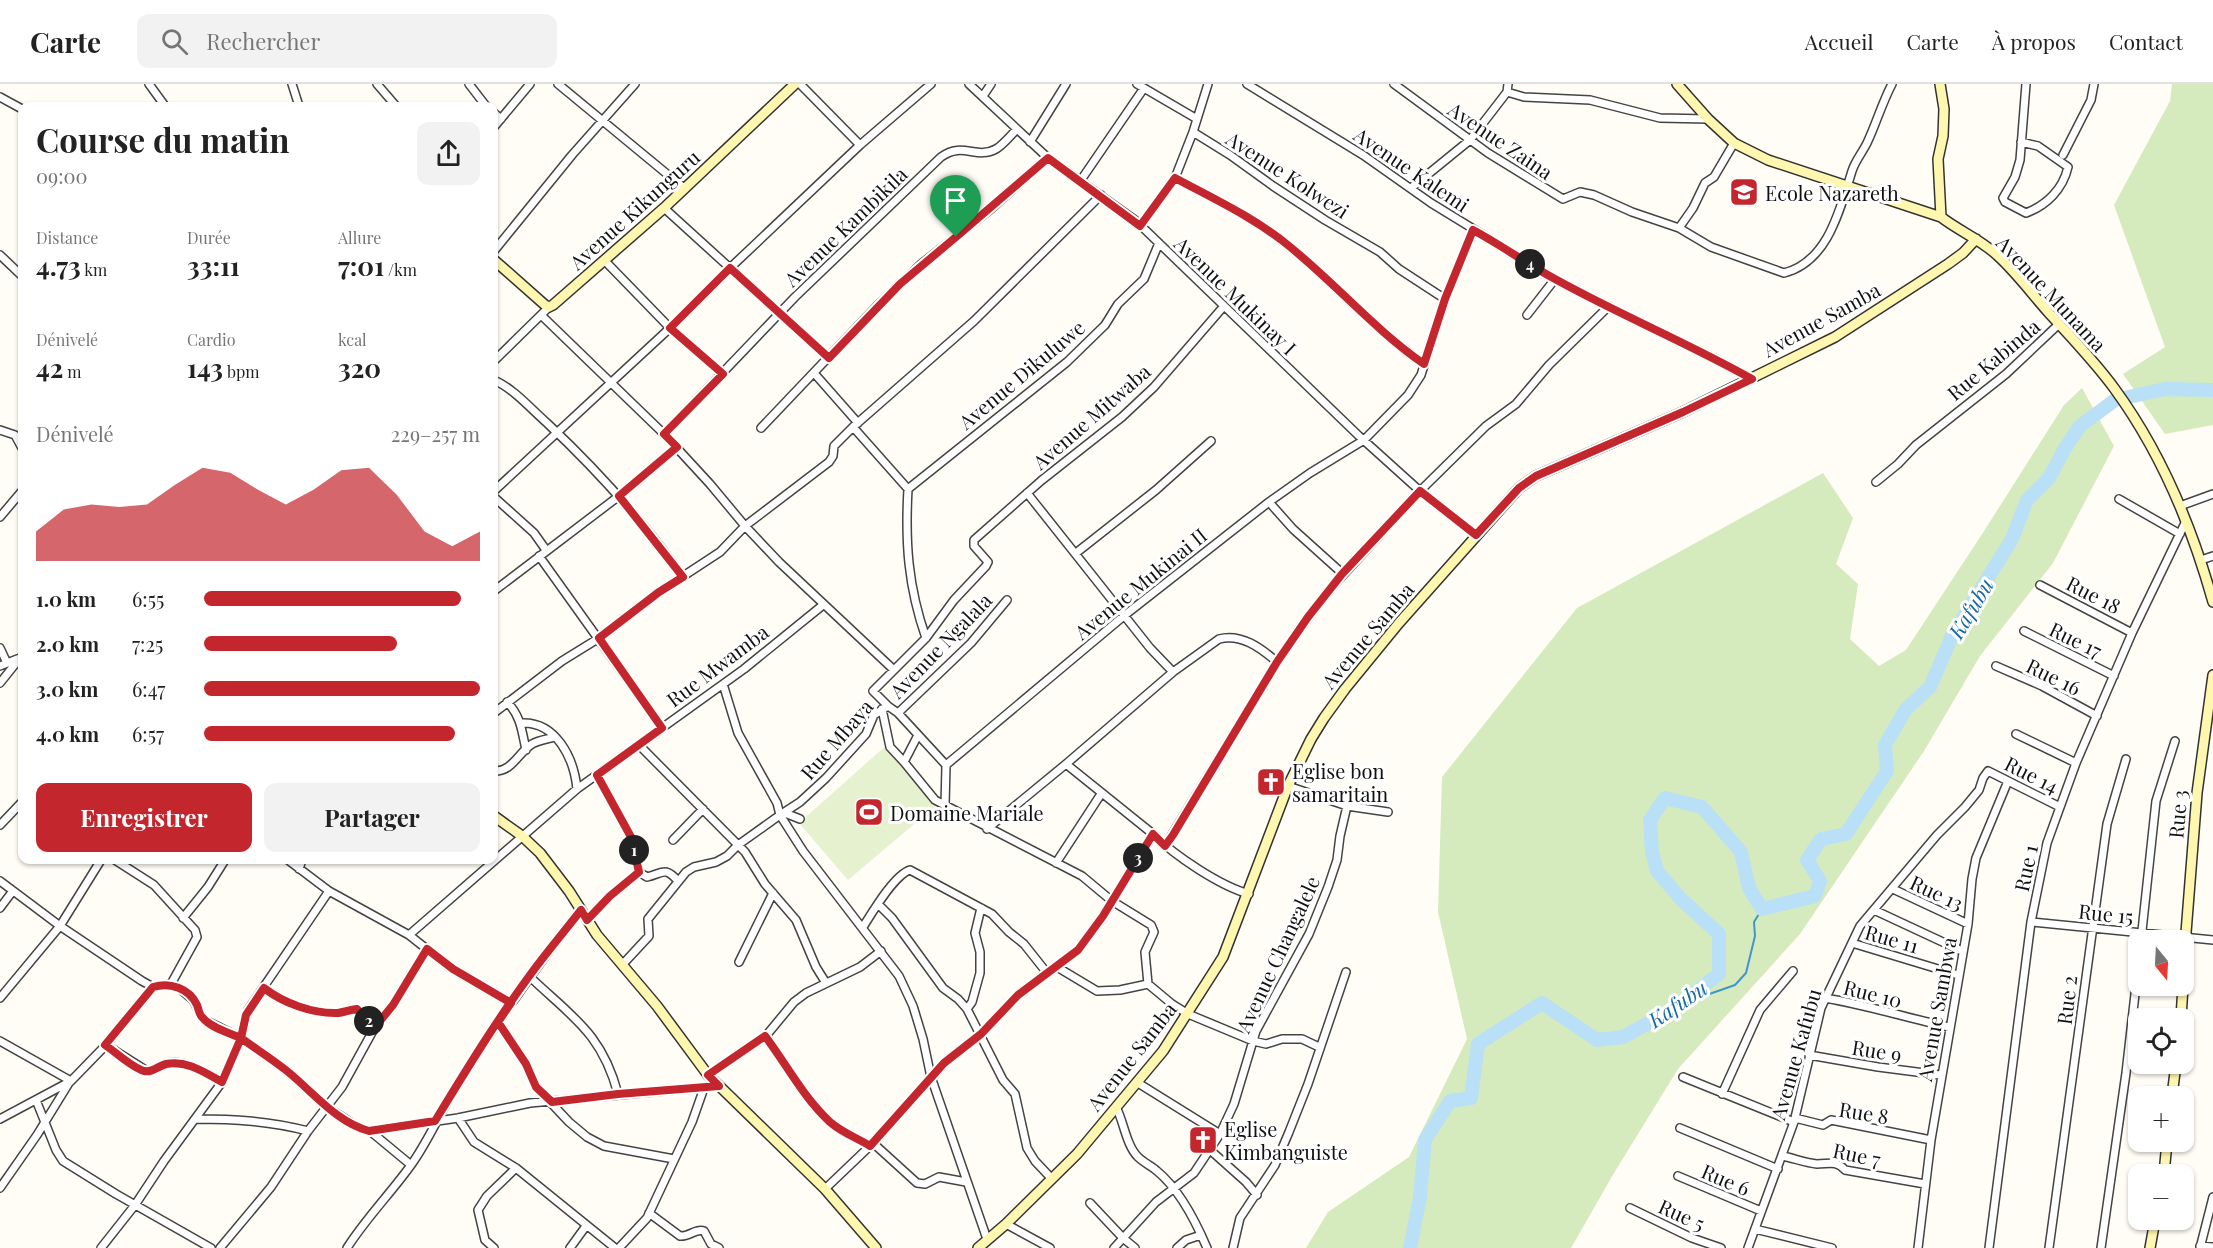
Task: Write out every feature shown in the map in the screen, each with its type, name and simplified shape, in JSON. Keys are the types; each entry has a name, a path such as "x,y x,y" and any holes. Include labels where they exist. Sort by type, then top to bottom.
{"street":[{"path":"149,84 162,102"},
{"path":"292,84 298,102"},
{"path":"377,84 393,102"},
{"path":"469,84 483,102"},
{"path":"498,122 530,84"},
{"path":"558,84 684,188"},
{"path":"498,246 635,84"},
{"path":"798,84 860,145"},
{"name":"Avenue Kikunguru","path":"549,307 605,261 798,84"},
{"path":"498,487 670,328 860,145 931,84"},
{"name":"Avenue Mukinay I","path":"969,84 1048,158 1081,180 1140,226 1364,440 1420,491 1476,535"},
{"path":"983,96 991,84"},
{"path":"1030,142 1066,84"},
{"path":"1140,226 1175,178 1208,84"},
{"name":"Avenue Kalemi","path":"1246,84 1363,155 1473,230 1555,279 1752,379"},
{"name":"Avenue Zaina","path":"1394,84 1470,140 1563,199 1580,192 1594,195 1626,210 1679,228"},
{"path":"1411,188 1470,140 1507,92 1508,84"},
{"name":"Avenue Munama","path":"1677,84 1708,119 1734,143 1768,160 1941,217 1997,255 2114,388 2165,474 2180,506"},
{"path":"1734,143 1714,177 1705,183 1693,208 1679,228 1711,247 1773,270 1784,273 1792,271 1807,264 1826,240 1849,186 1852,171 1868,141 1892,84"},
{"path":"1940,84 1944,109 1943,135 1938,159 1941,217"},
{"path":"2021,142 2038,146 2060,157 2068,167 2058,189 2043,206 2026,213 2005,202 2003,198 2017,171 2026,84"},
{"path":"2060,157 2091,100 2094,84"},
{"path":"1081,180 1141,86 1197,119"},
{"path":"1507,92 1524,97 1590,100 1660,118 1708,119"},
{"path":"0,97 18,106"},
{"name":"Avenue Kambikila","path":"664,434 779,313 941,157 949,151 958,149 984,153 997,149 1017,129"},
{"name":"Avenue Kolwezi","path":"1193,132 1325,220 1365,242 1445,299"},
{"path":"760,428 879,304 920,265 992,208 1048,158"},
{"path":"1175,178 1261,225 1289,246 1398,346 1424,364"},
{"path":"498,710 659,592 720,552 745,526 829,462 833,456 834,446 855,425 974,321 1101,195"},
{"path":"664,208 829,358"},
{"name":"Avenue Mukinai II","path":"946,765 1125,615 1269,502 1310,473 1364,440 1408,395 1421,375 1445,299 1473,230"},
{"name":"Avenue Samba","path":"978,1248 1006,1224 1077,1154 1138,1083 1188,1014 1223,957 1249,894 1288,786 1311,739 1344,688 1519,488 1536,476 1683,412 1835,337 1948,264 1976,239"},
{"name":"Avenue Dikuluwe","path":"908,489 1067,362 1104,325 1118,304 1144,279 1159,243"},
{"path":"0,255 18,272"},
{"path":"605,261 670,328 723,374"},
{"path":"498,263 549,307 498,356"},
{"path":"1527,315 1555,279"},
{"name":"Avenue Mitwaba","path":"926,638 954,600 986,566 988,561 972,543 1027,493 1088,445 1154,387 1224,306"},
{"path":"1165,846 1277,662 1313,610 1342,574 1420,491 1486,426 1516,404 1549,365 1609,306"},
{"path":"541,315 677,447 745,526 823,605 894,670"},
{"name":"Rue Kabinda","path":"1876,482 1947,419 2006,374 2059,324"},
{"path":"814,373 908,489 906,525 908,564 916,606 926,638 873,691 885,708 890,747 936,800 987,829 1082,876 1112,902 1150,925 1154,932 1145,952 1148,984 1172,1004 1188,1014 1252,1041 1266,1044 1282,1039 1302,1039 1319,1047"},
{"path":"498,382 512,391 558,433 619,496 683,577"},
{"path":"0,430 15,435 18,441"},
{"path":"1076,553 1156,490 1211,441"},
{"path":"498,586 619,496 677,447"},
{"path":"1027,493 1150,648 1173,672"},
{"path":"2213,494 2180,506 2201,560 2213,602"},
{"path":"0,517 18,496"},
{"path":"2119,499 2180,534"},
{"path":"498,501 534,533 546,550"},
{"path":"1269,502 1293,529 1342,574"},
{"name":"Rue 1","path":"1989,1248 2031,922 2047,843 2076,763 2132,633 2186,521"},
{"path":"539,556 662,728"},
{"path":"2201,560 2213,556"},
{"name":"Rue 18","path":"2040,585 2132,633"},
{"name":"Avenue Ngalala","path":"898,713 955,659 1007,600"},
{"name":"Rue Mwamba","path":"498,857 576,789 723,684 823,605"},
{"name":"Rue 17","path":"2024,631 2114,676"},
{"path":"987,829 1066,765 1173,672 1219,639 1227,637 1261,647 1277,662"},
{"path":"0,648 3,664 18,658"},
{"path":"0,683 18,661"},
{"name":"Rue 16","path":"1996,666 2042,686 2097,716"},
{"name":"Rue 3","path":"2186,930 2197,793 2213,675"},
{"path":"723,684 738,733 803,851 899,976 913,1006 931,1077 987,1239"},
{"path":"507,702 521,723 526,750"},
{"path":"885,708 898,713 946,765 945,806"},
{"name":"Rue Mbaya","path":"623,964 649,936 648,919 678,881 694,867 716,862 727,856 738,845 800,802 826,778 866,734 874,715 885,708"},
{"path":"521,723 536,723 555,736 572,765 576,789"},
{"path":"904,762 918,735"},
{"path":"2016,735 2076,763"},
{"path":"498,771 507,768 532,744 555,736"},
{"path":"2142,930 2156,801 2175,741"},
{"path":"639,745 704,809 752,861 765,884 796,920 816,967 826,983"},
{"name":"Rue 2","path":"2049,1248 2107,824 2126,759"},
{"path":"1066,765 1165,846 1232,889 1249,894"},
{"name":"Rue 14","path":"1988,771 2060,807"},
{"name":"Avenue Kafubu","path":"1748,1248 1794,1120 1825,998 1860,926 1937,835 1965,807 1979,790 1988,771"},
{"path":"597,775 631,837 639,872 647,877 666,872 671,873 678,881"},
{"name":"Avenue Sambwa","path":"1918,1248 1940,1075 1968,924 1976,858 2008,781"},
{"path":"1288,786 1347,806 1388,812"},
{"path":"1056,863 1101,794"},
{"path":"0,825 18,806"},
{"name":"Avenue Changalele","path":"1114,1248 1156,1202 1194,1173 1220,1134 1234,1104 1256,1031 1309,934 1328,887 1337,860 1347,806"},
{"path":"674,840 704,809"},
{"path":"782,814 800,819"},
{"path":"498,819 522,836 547,862 597,935 657,1006 708,1075 825,1189 876,1248"},
{"path":"825,1189 872,1144 944,1063 981,1034 1018,995 1057,968 1078,950 1112,902 1153,834"},
{"path":"0,998 60,926 99,864"},
{"path":"121,864 154,885 195,930 197,937 171,984"},
{"path":"183,918 208,887 222,864"},
{"path":"293,864 329,891 409,935 453,969 511,1003"},
{"path":"299,869 301,864"},
{"name":"Rue Mwamba","path":"409,935 490,864"},
{"path":"863,927 878,904 906,871 910,870 992,914 1008,932 1024,944 1047,973"},
{"path":"587,920 610,896 639,872"},
{"path":"0,881 12,892 123,969 153,987 171,984 193,1000 203,1019 241,1038 284,1069 327,1107 359,1128 369,1131 411,1165"},
{"name":"Rue 13","path":"1893,889 1968,924"},
{"path":"101,1248 135,1205 222,1082 241,1038 246,1015 329,891"},
{"path":"0,908 12,892"},
{"path":"739,962 773,893"},
{"path":"878,904 892,918 943,988 958,999 967,1010 1003,1080 1015,1094 1027,1148 1035,1161 1052,1179"},
{"path":"967,1010 972,1002 980,973 980,952 975,933 981,908"},
{"path":"347,1248 362,1225 411,1165 461,1078 498,1022 529,976 581,910"},
{"path":"1874,910 1962,951"},
{"name":"Rue 15","path":"2031,922 2128,935"},
{"name":"Rue 15","path":"2194,939 2213,940"},
{"name":"Rue 11","path":"1852,943 1958,975"},
{"path":"220,1248 271,1186 308,1131 342,1087 375,1027 393,1005 427,949"},
{"path":"708,1075 765,1036 794,1002 806,993 860,967 881,951"},
{"path":"1057,968 1096,992 1148,984"},
{"path":"1722,1094 1760,1010 1793,971"},
{"path":"1233,1248 1240,1218 1275,1165 1289,1132 1346,972"},
{"path":"529,976 579,1021 594,1039 608,1063 618,1094"},
{"path":"0,1188 37,1136 71,1081 105,1045 153,987"},
{"path":"264,988 284,1000 328,1012 340,1013 357,1009 375,1027"},
{"path":"2101,1248 2135,996"},
{"name":"Rue 10","path":"1825,998 1949,1027"},
{"path":"498,1022 526,1064 536,1087 569,1122 587,1137 604,1146 674,1159"},
{"path":"765,1036 797,1084 832,1124 872,1144 916,1182 925,1184 939,1177 966,1182"},
{"path":"0,1041 71,1081"},
{"path":"105,1045 142,1070 151,1071 162,1065 177,1063 189,1065 222,1082"},
{"name":"Rue 9","path":"1809,1055 1940,1075"},
{"name":"Rue 8","path":"1683,1077 1794,1120 1822,1125 1831,1120 1931,1140"},
{"path":"0,1119 71,1081"},
{"path":"1138,1083 1220,1134"},
{"path":"369,1131 458,1118 530,1103 719,1086"},
{"path":"458,1118 474,1142 516,1168 548,1192 586,1226 617,1248 650,1213 692,1122 704,1088"},
{"path":"36,1100 63,1161 211,1248"},
{"path":"1116,1107 1131,1146 1138,1157 1158,1171 1174,1189 1202,1234 1207,1248"},
{"path":"195,1119 242,1119 281,1124 308,1131"},
{"path":"1680,1128 1778,1169"},
{"path":"1209,1149 1257,1195"},
{"name":"Rue 7","path":"1782,1156 1817,1164 1828,1162 1838,1164 1845,1170 1925,1184"},
{"path":"494,1248 485,1240 478,1210 487,1196 516,1168"},
{"name":"Rue 6","path":"1678,1176 1761,1211"},
{"path":"2213,1197 2200,1247 2213,1247"},
{"path":"1090,1203 1135,1248"},
{"name":"Rue 5","path":"1630,1209 1692,1238 1721,1248"},
{"path":"650,1213 680,1236 697,1230 704,1231 711,1244 719,1248"},
{"path":"1006,1224 1050,1248"},
{"path":"570,1248 586,1226"},
{"path":"1755,1228 1832,1248"},
{"path":"2150,1248 2153,1230"},
{"path":"1177,1248 1186,1240 1202,1234"},
{"path":"479,1248 485,1240"}],"green space":[{"path":"2172,84 2213,84 2213,425 2165,434 2123,374 2165,347 2114,205 2170,101"},
{"path":"2082,388 2114,446 2053,563 1980,656 1924,751 1800,934 1678,1069 1571,1248 1306,1248 1328,1212 1409,1157 1467,1039 1438,912 1442,777 1577,608 1823,473 1853,518 1836,564 1858,584 1850,639 1879,666 1906,650 2064,405"},
{"name":"Domaine Mariale","path":"889,743 940,802 848,880 799,823"}],"waterway":[{"name":"Kafubu","path":"1410,1248 1420,1197 1425,1140 1450,1101 1471,1098 1478,1044 1542,1003 1597,1040 1623,1037 1672,1010 1719,974 1719,934 1681,899 1657,871 1652,852 1650,820 1665,798 1702,807 1741,852 1749,888 1762,909 1815,896 1820,881 1807,860 1821,839 1846,834 1887,771 1885,745 1906,709 1930,687 1952,636 2012,539 2027,500 2049,478 2080,426 2115,400 2165,389 2213,390"},
{"path":"1678,1005 1735,985 1746,973 1755,936 1754,922 1762,909"}],"place":[{"name":"Ecole Nazareth","path":"1744,192"},
{"name":"Eglise bon samaritain","path":"1271,782"},
{"name":"Domaine Mariale","path":"869,812"},
{"name":"Eglise Kimbanguiste","path":"1203,1140"}],"route":[{"path":"956,237 920,265 879,304 829,358 730,268 670,328 723,374 664,434 677,447 619,496 683,577 659,592 599,638 662,728 597,775 614,810 631,837 639,872 601,904 587,920 581,910 529,976 498,1022 461,1078 435,1121 369,1131 359,1128 327,1107 299,1081 241,1038 226,1068 222,1082 189,1065 177,1063 162,1065 151,1071 142,1070 105,1045 144,996 153,987 162,984 171,984 180,988 197,1005 203,1019 241,1038 248,1010 264,988 294,1004 328,1012 340,1013 357,1009 375,1027 393,1005 403,985 427,949 453,969 511,1003 498,1022 526,1064 536,1087 552,1102 719,1086 708,1075 765,1036 797,1084 832,1124 870,1146 944,1063 981,1034 1018,995 1057,968 1078,950 1103,916 1153,834 1165,846 1173,835 1277,662 1308,617 1342,574 1420,491 1476,535 1519,488 1536,476 1683,412 1752,379 1555,279 1500,244 1473,230 1432,334 1424,364 1398,346 1334,285 1261,225 1175,178 1140,226 1081,180 1048,158 956,237"}]}
